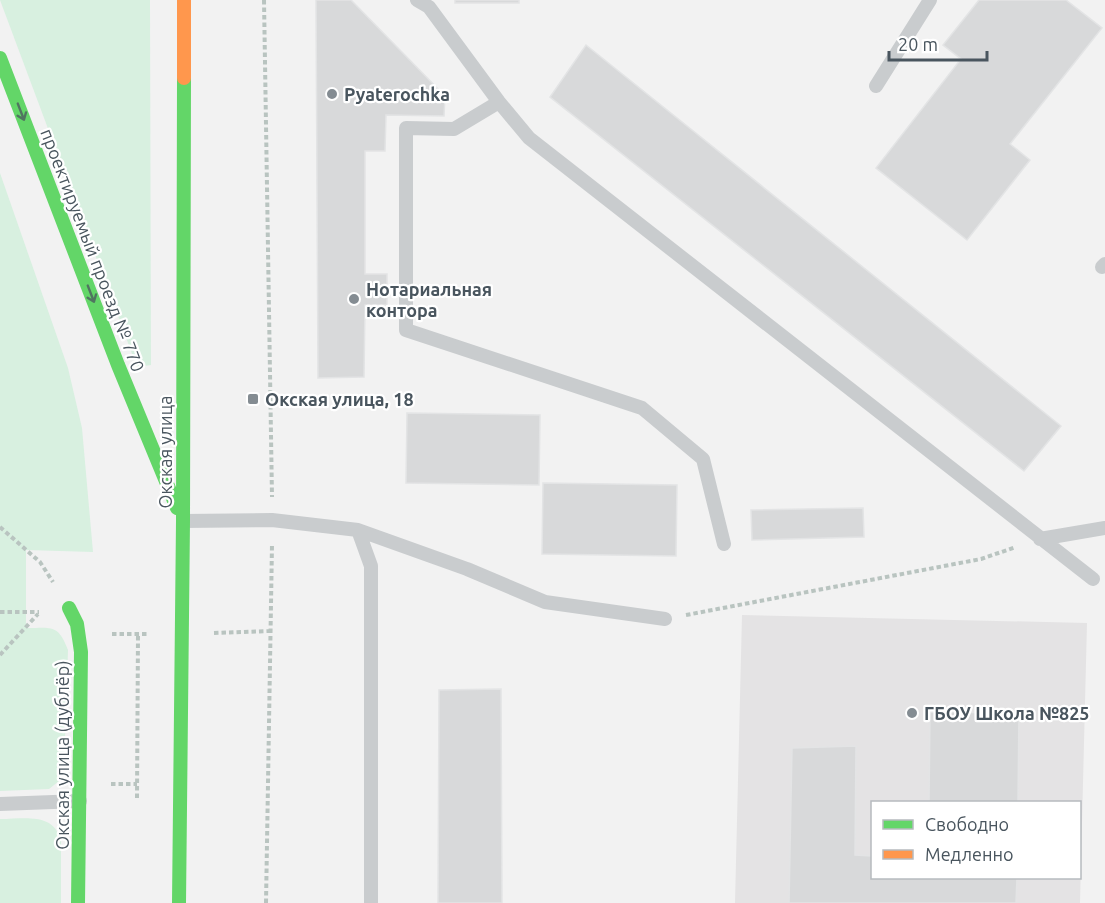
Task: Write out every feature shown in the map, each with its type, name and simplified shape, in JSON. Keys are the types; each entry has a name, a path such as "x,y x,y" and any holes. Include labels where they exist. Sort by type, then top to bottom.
{"main road":[{"name":"Окская улица","path":"179,903 183,521 184,0"},
{"name":"проектируемый проезд № 770","path":"0,58 118,365 183,521"},
{"name":"Окская улица (дублёр)","path":"69,609 77,624 81,652 78,903"}],"lane":[{"path":"417,0 429,6 499,102 529,138 1093,579"},
{"path":"876,86 930,0"},
{"path":"499,102 454,129 406,128 406,330 642,408 703,459 724,544"},
{"path":"183,521 272,520 357,530 467,569 544,602 664,620"},
{"path":"1040,538 1105,528"},
{"path":"357,530 371,566 371,903"},
{"path":"0,804 80,801"}],"path":[{"path":"264,0 272,520 266,903"},
{"path":"0,527 40,562 69,609"},
{"path":"664,620 981,559 1040,538"},
{"path":"0,656 40,612"},
{"path":"137,798 138,634"}],"shaded area":[{"name":"ГБОУ Школа №825","path":"742,615 1087,623 1081,863 1081,801 871,801 871,879 1081,879 1080,903 735,903"}],"green space":[{"path":"0,0 150,0 151,365 137,367"},
{"path":"0,173 68,368 82,428 93,552 26,550 26,628 48,628 57,631 68,650 64,769 59,781 49,789 0,791"},
{"path":"0,819 37,819 52,825 61,841 61,903 0,903"}],"building":[{"path":"316,0 351,0 445,96 444,116 386,115 385,151 365,151 365,274 387,274 387,305 365,305 364,377 318,378"},
{"path":"455,0 519,0 519,3 455,3"},
{"path":"979,0 1066,0 1102,28 1010,144 1030,160 967,240 876,168 961,59 943,45"},
{"path":"586,45 1061,426 1024,471 550,97"},
{"path":"407,413 540,415 539,485 406,483"},
{"path":"543,483 677,485 676,556 542,554"},
{"path":"863,508 864,537 752,540 751,510"},
{"path":"501,689 502,903 438,903 439,690"},
{"path":"930,712 1019,713 1018,801 929,801"},
{"path":"856,746 855,855 871,856 871,879 1017,879 1016,903 789,903 792,748"}],"traffic: fast":[{"path":"0,58 118,365 177,508"},
{"path":"179,903 184,78"},
{"path":"69,608 77,624 81,652 78,903"}],"traffic: slow":[{"path":"184,0 184,78"}],"place":[{"name":"Pyaterochka","path":"332,94"},
{"name":"Нотариальная контора","path":"354,299"},
{"name":"Окская улица, 18","path":"253,399"},
{"name":"ГБОУ Школа №825","path":"912,713"}]}
